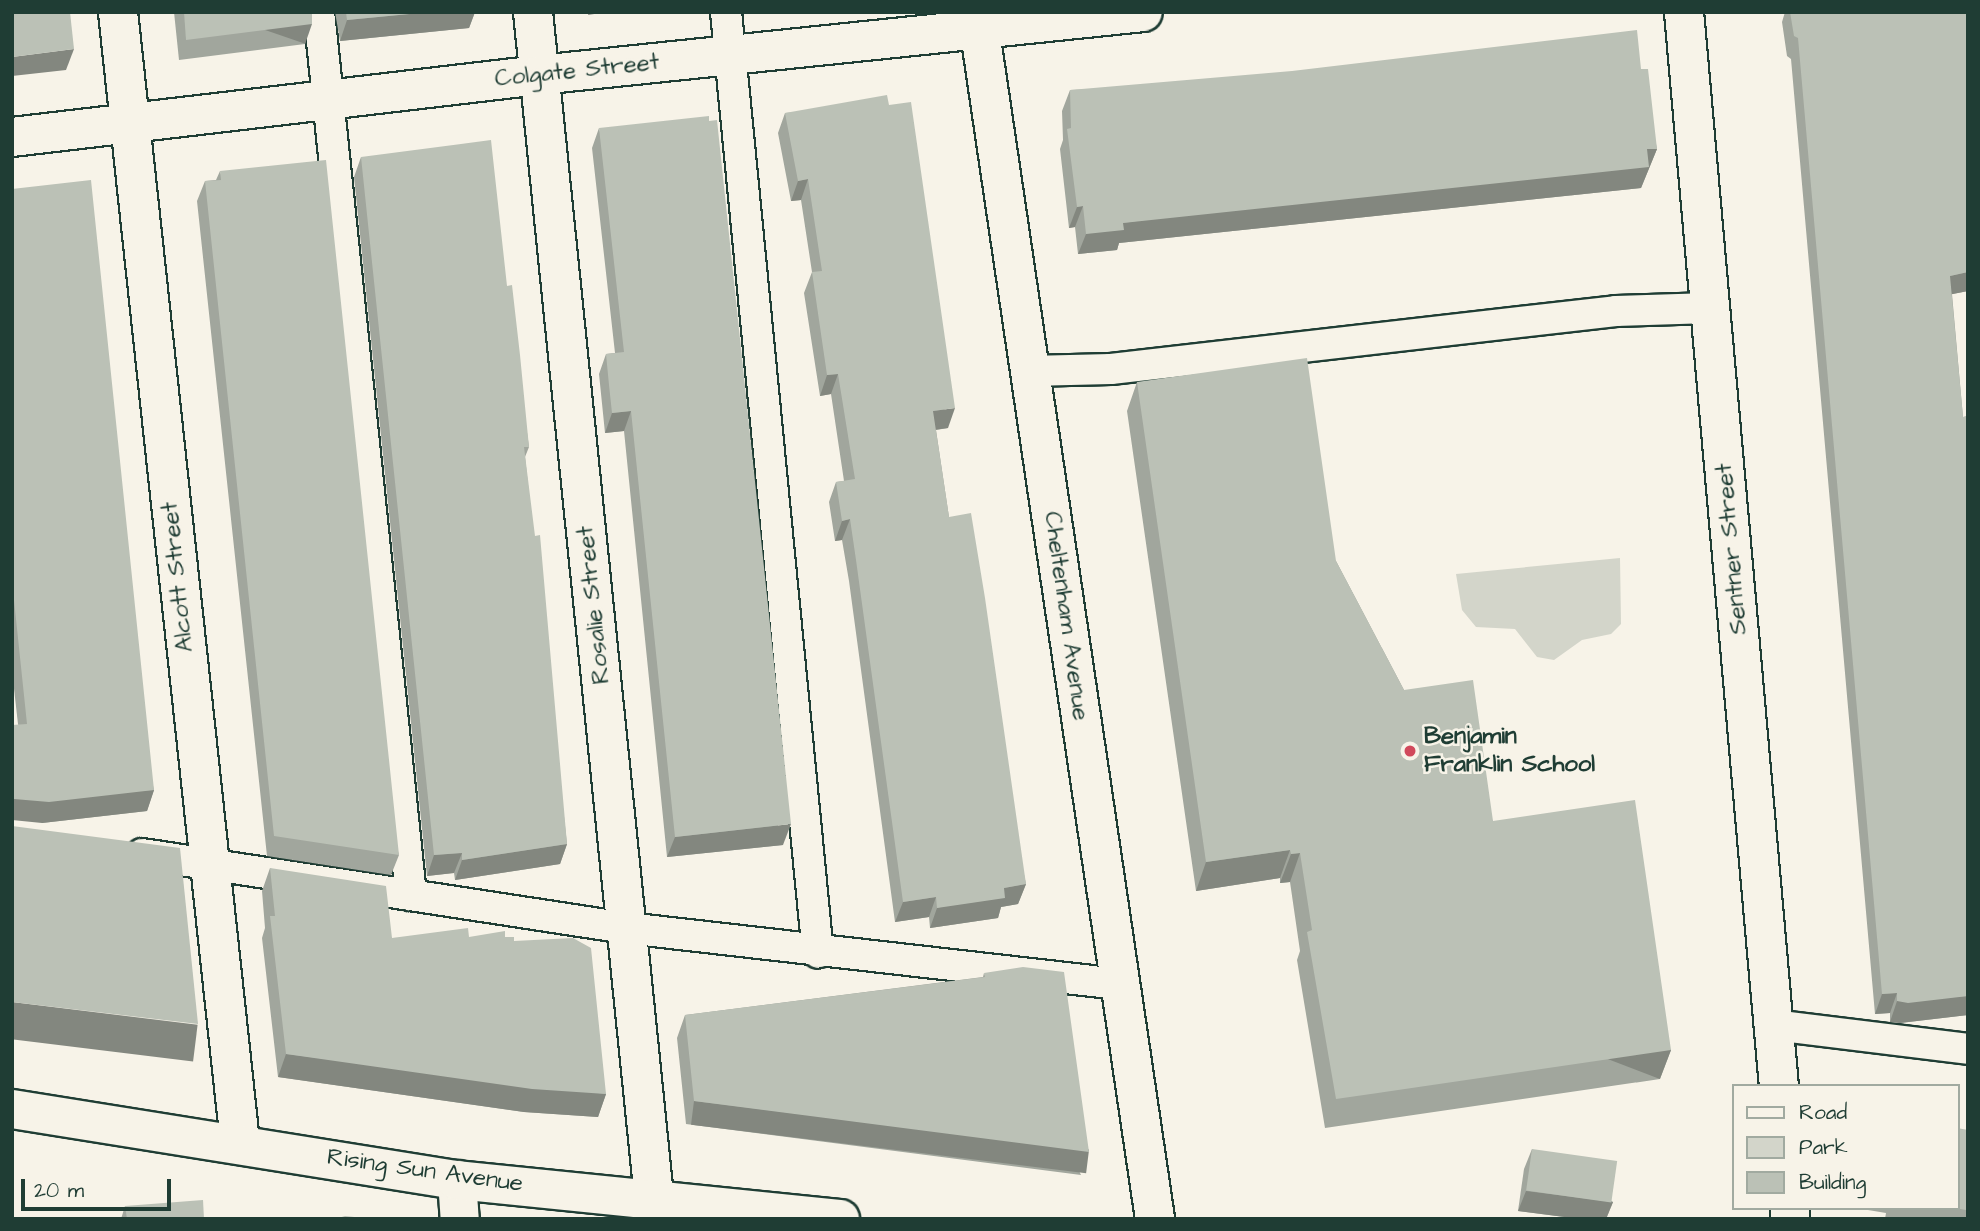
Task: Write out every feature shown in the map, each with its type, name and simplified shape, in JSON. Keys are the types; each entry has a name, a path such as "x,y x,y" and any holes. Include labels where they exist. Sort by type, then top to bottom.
{"street":[{"name":"Alcott Street","path":"118,12 240,1142"},
{"name":"Rosalie Street","path":"533,12 654,1198"},
{"name":"Colgate Street","path":"12,137 730,54 978,20 1143,12"},
{"name":"Sentner Street","path":"1684,12 1779,1084"},
{"name":"Cheltenham Avenue","path":"978,20 1155,1219"},
{"name":"Rising Sun Avenue","path":"12,1109 240,1142 457,1180 841,1219"},
{"path":"457,1180 460,1219"}],"lane":[{"path":"319,12 411,895"},
{"path":"726,12 818,953"},
{"path":"1029,370 1111,369 1616,311 1710,308"},
{"path":"117,851 627,928 818,953 1120,984"},
{"path":"1773,1025 1968,1049"}],"green space":[{"path":"1620,558 1621,624 1611,634 1582,640 1554,660 1537,657 1515,629 1476,627 1462,610 1456,574"}],"building":[{"path":"12,12 70,12 74,49 12,57"},
{"path":"184,12 312,12 312,24 186,40"},
{"path":"346,12 430,12 347,20"},
{"path":"1790,12 1968,12 1968,272 1950,276 1963,417 1968,416 1968,996 1908,1003 1897,1001 1897,993 1882,994 1798,38 1794,36"},
{"path":"1637,30 1641,69 1648,69 1657,149 1647,149 1649,167 1123,223 1124,230 1086,234 1083,206 1077,207 1067,129 1071,128 1070,90 1292,71"},
{"path":"887,95 889,105 911,102 955,408 933,411 949,517 971,513 1026,884 1004,888 1005,898 937,908 936,897 903,902 850,519 842,521 836,482 855,479 838,374 827,375 812,272 822,271 808,179 798,181 785,113"},
{"path":"709,116 709,121 717,120 791,824 675,837 631,411 612,413 606,354 624,352 599,128"},
{"path":"491,140 507,286 512,285 520,355 529,447 524,447 535,536 540,535 567,844 462,860 462,853 434,855 361,157"},
{"path":"326,160 399,855 274,836 205,181 221,180 220,171"},
{"path":"91,180 154,790 49,802 12,800 12,725 27,724 12,581 12,189"},
{"name":"Benjamin Franklin School","path":"1307,358 1336,561 1404,690 1473,680 1493,821 1635,800 1671,1050 1336,1099 1307,932 1312,930 1300,853 1291,854 1290,850 1206,862 1137,382"},
{"path":"12,826 180,848 198,1024 12,1002"},
{"path":"270,868 386,886 392,938 468,928 469,937 505,931 505,937 514,937 514,941 573,938 591,948 606,1094 532,1089 286,1054 270,916 275,916"},
{"path":"1023,967 1064,972 1089,1152 694,1101 685,1015 985,977 984,973"},
{"path":"1959,1128 1968,1130 1966,1210 1959,1209"},
{"path":"1532,1149 1617,1161 1611,1203 1526,1191"},
{"path":"203,1200 204,1219 127,1219 125,1206"},
{"path":"345,1216 373,1219 335,1219"}],"place":[{"name":"Benjamin Franklin School","path":"1410,751"}]}
